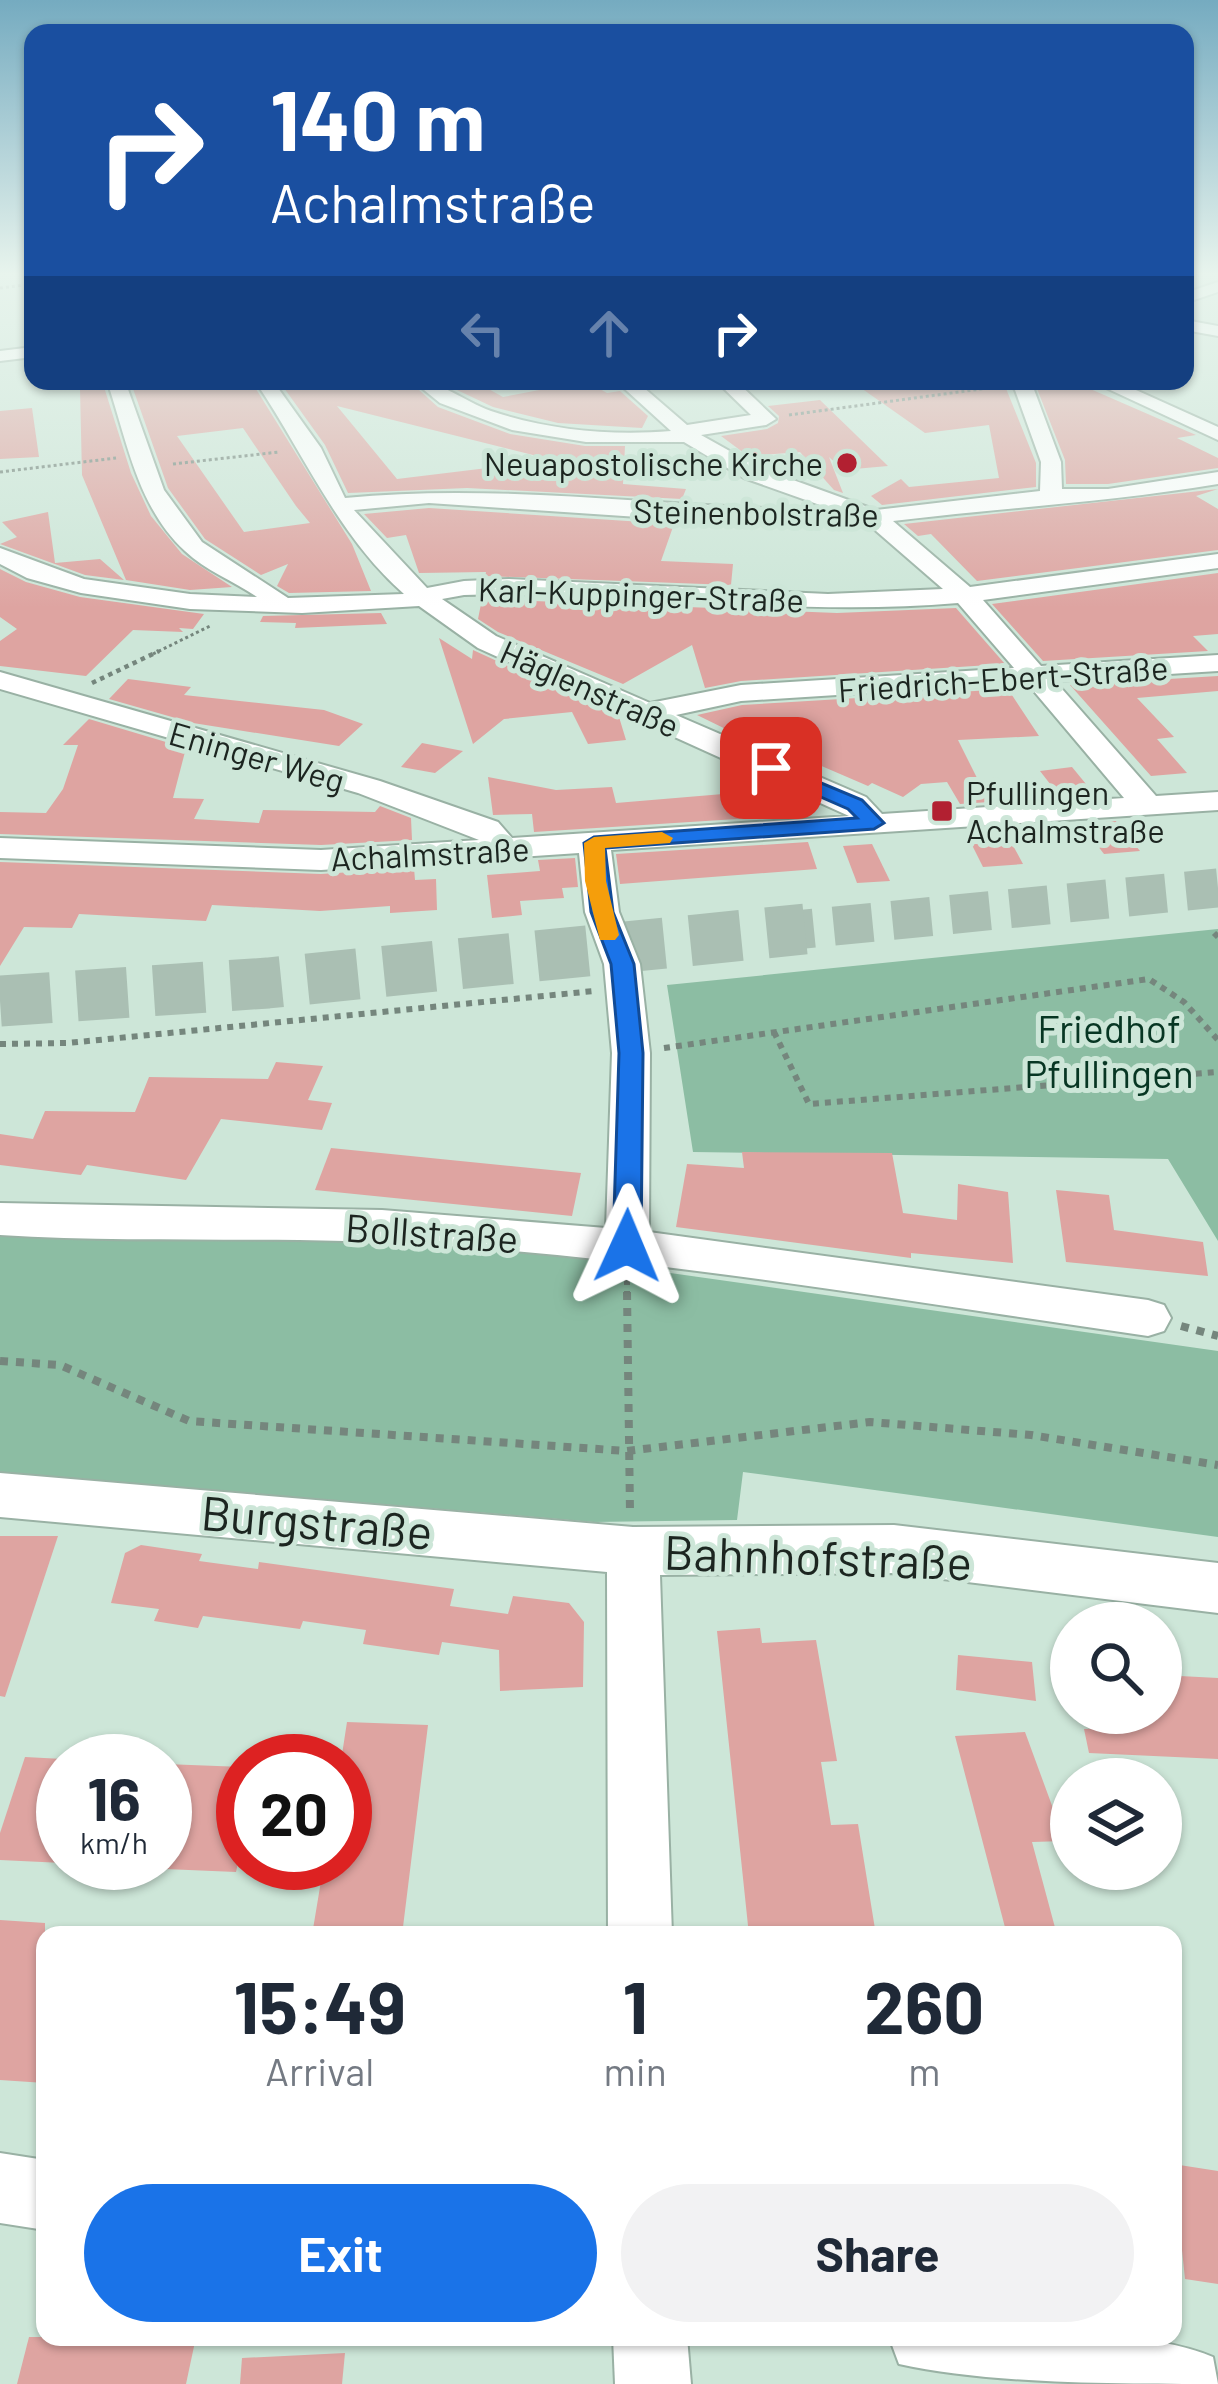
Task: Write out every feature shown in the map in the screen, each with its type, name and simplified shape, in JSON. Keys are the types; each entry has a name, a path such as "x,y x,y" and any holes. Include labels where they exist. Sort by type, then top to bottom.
{"street":[{"path":"119,390 136,435 138,462 157,505 196,549 258,582 268,603"},
{"name":"Häglenstraße","path":"270,390 311,448 338,505 395,573 424,598 488,642 855,805 874,823"},
{"path":"432,390 483,416 560,432 648,439 766,418"},
{"path":"635,390 685,434 752,473 874,518 964,594 1147,805"},
{"path":"735,390 766,418"},
{"path":"1022,390 1051,462 1051,496"},
{"path":"1120,390 1218,434"},
{"name":"Steinenbolstraße","path":"338,505 429,496 728,517 874,518 1051,496 1108,496 1218,478"},
{"name":"Karl-Kuppinger-Straße","path":"0,555 22,569 135,596 268,603 397,603 459,588 832,601 964,594 1218,561"},
{"name":"Friedrich-Ebert-Straße","path":"645,712 741,693 1037,678 1218,663"},
{"name":"Eninger Weg","path":"0,680 369,787 487,829 504,849"},
{"path":"0,705 57,700"},
{"name":"Achalmstraße","path":"0,848 321,860 1218,801"},
{"path":"594,843 598,897 608,935 619,949 631,1053 627,1246"},
{"name":"Bollstraße","path":"0,1219 109,1225 391,1226 627,1246 1148,1318"},
{"name":"Burgstraße","path":"0,1495 633,1551"},
{"name":"Bahnhofstraße","path":"633,1551 894,1549 1218,1588"},
{"path":"633,1551 640,1926"},
{"path":"0,2188 36,2194"},
{"path":"650,2346 652,2384"},
{"path":"976,2346 1186,2384"}],"path":[{"path":"766,418 968,390"},
{"path":"0,472 311,448"},
{"path":"57,700 268,603"},
{"path":"631,1053 1149,980 1184,1002 1218,1040"},
{"path":"0,1044 68,1042 623,988"},
{"path":"774,1032 809,1104 1218,1072"},
{"path":"627,1246 627,1451 633,1551"},
{"path":"0,1361 60,1365 189,1421 627,1451 870,1422 1031,1436 1218,1465"}],"green space":[{"name":"Friedhof Pfullingen","path":"1218,929 1218,1241 1168,1159 693,1152 667,985"},
{"path":"0,1219 627,1246 649,1270 1218,1351 1218,1537 743,1472 737,1520 593,1522 0,1472"}],"building":[{"path":"80,390 105,390 131,473 151,516 182,554 232,587 190,590 126,580 82,475"},
{"path":"133,390 257,390 352,544 371,591 289,593 277,586 288,564 261,575 205,539 168,488","holes":["243,428 310,523 244,532 177,436"]},
{"path":"285,390 419,390 438,407 510,434 585,446 625,446 623,484 686,489 682,499 467,488 348,493 325,445","holes":["337,406 553,460 397,479"]},
{"path":"457,390 490,390 503,397 539,390 620,391 648,416 642,428 558,423 493,407"},
{"path":"864,390 1007,390 1036,463 1036,487 882,505 871,496 901,479 909,487 999,478 989,425 925,433"},
{"path":"1038,390 1093,390 1196,435 1177,438 1218,458 1218,468 1108,484 1066,484 1065,460"},
{"path":"820,400 888,466 843,470 829,457 843,493 834,490 800,452 748,456 721,436 778,423 779,416 768,406"},
{"path":"32,408 39,457 0,459 0,411"},
{"path":"1218,489 1196,496 1218,509 1218,550 977,581 931,534 918,536 904,524"},
{"path":"429,508 674,524 661,561 733,564 731,585 419,573 406,535 387,538 364,514"},
{"path":"48,512 55,563 100,559 124,580 85,575 0,544 17,537 2,522"},
{"path":"0,569 26,582 80,597 204,614 193,629 179,628 183,632 133,630 86,676 0,666 0,641 17,629 0,617"},
{"path":"1218,573 1218,634 1193,636 1208,651 1043,661 992,604"},
{"path":"482,599 837,613 956,608 1005,664 741,681 705,688 692,645 623,684 498,632 478,619"},
{"path":"381,613 387,624 295,628 296,623 260,622 263,616"},
{"path":"439,638 472,659 473,650 619,717 626,740 588,744 572,712 504,719 473,744"},
{"path":"1218,676 1218,691 1137,698 1174,737 1157,739 1187,773 1151,776 1070,685"},
{"path":"128,679 191,687 184,695 324,710 363,724 339,746 193,723 109,699"},
{"path":"1008,689 1039,736 958,740 989,802 960,804 947,782 921,784 903,797 775,746 777,754 697,715 742,705"},
{"path":"89,719 186,748 173,798 204,799 194,819 259,823 263,810 375,812 380,806 411,818 412,840 321,845 0,834 0,812 46,813 63,789 78,745 63,745"},
{"path":"422,743 463,751 435,773 401,767"},
{"path":"1072,767 1095,795 1061,798 1040,771"},
{"path":"488,777 556,790 612,787 616,803 747,792 742,781 758,780 791,795 798,815 534,832 532,814 493,815"},
{"path":"1116,821 1140,851 1104,854 1081,824"},
{"path":"1004,829 1023,864 983,867 969,839 996,837 980,830"},
{"path":"808,842 817,869 620,884 616,854"},
{"path":"872,844 890,881 857,883 843,846"},
{"path":"575,858 578,887 562,888 564,898 520,901 522,915 492,918 487,875 540,871 538,860"},
{"path":"0,862 321,874 414,868 415,880 436,879 437,910 390,913 390,906 320,911 212,905 206,921 79,914 72,928 24,927 0,966"},
{"path":"276,1062 323,1066 308,1100 332,1103 322,1130 221,1119 186,1180 87,1165 81,1175 0,1165 0,1134 33,1139 45,1111 135,1112 149,1077 268,1079"},
{"path":"331,1148 581,1173 572,1216 315,1190"},
{"path":"742,1152 892,1153 903,1213 957,1220 958,1184 1008,1192 1013,1263 911,1253 911,1258 676,1227 687,1164 744,1168"},
{"path":"1056,1190 1109,1195 1114,1230 1203,1242 1208,1276 1066,1262"},
{"path":"0,1536 58,1536 5,1697 0,1696"},
{"path":"141,1545 202,1554 199,1561 258,1569 259,1562 454,1589 450,1606 508,1614 513,1596 569,1603 584,1622 583,1687 500,1691 499,1650 442,1642 439,1655 363,1644 366,1630 303,1621 300,1629 203,1616 198,1628 154,1621 159,1609 111,1603 125,1553"},
{"path":"760,1628 762,1643 816,1640 837,1761 821,1762 831,1825 858,1824 875,1926 748,1926 717,1631"},
{"path":"958,1655 1032,1662 1036,1701 956,1690"},
{"path":"1182,1676 1218,1678 1218,1759 1089,1753 1085,1734 1182,1734"},
{"path":"347,1722 428,1725 403,1926 314,1926 320,1890 372,1890 372,1734 345,1734"},
{"path":"1025,1732 1050,1800 1050,1841 1032,1842 1055,1926 1005,1926 955,1736"},
{"path":"25,1757 36,1758 36,1862 0,1860 0,1833"},
{"path":"192,1765 216,1766 216,1871 192,1870"},
{"path":"0,1920 45,1923 36,1926 36,2082 0,2080"},
{"path":"1182,2165 1218,2171 1218,2284 1185,2279"},
{"path":"29,2337 36,2337 36,2346 194,2346 186,2384 17,2384"},
{"path":"345,2353 342,2384 240,2384 242,2358"}],"tunnel":[{"path":"789,931 1218,888"},
{"path":"789,931 805,929"},
{"path":"0,1001 268,983 789,931"},
{"path":"775,932 789,931"}],"slow traffic":[{"path":"608,935 596,881 594,843 662,838"}],"place":[{"name":"Neuapostolische Kirche","path":"847,463"},
{"name":"Pfullingen Achalmstraße","path":"942,811"}],"route":[{"path":"627,1246 631,1053 622,964 602,912 594,843 874,823 855,805 771,768"}]}
